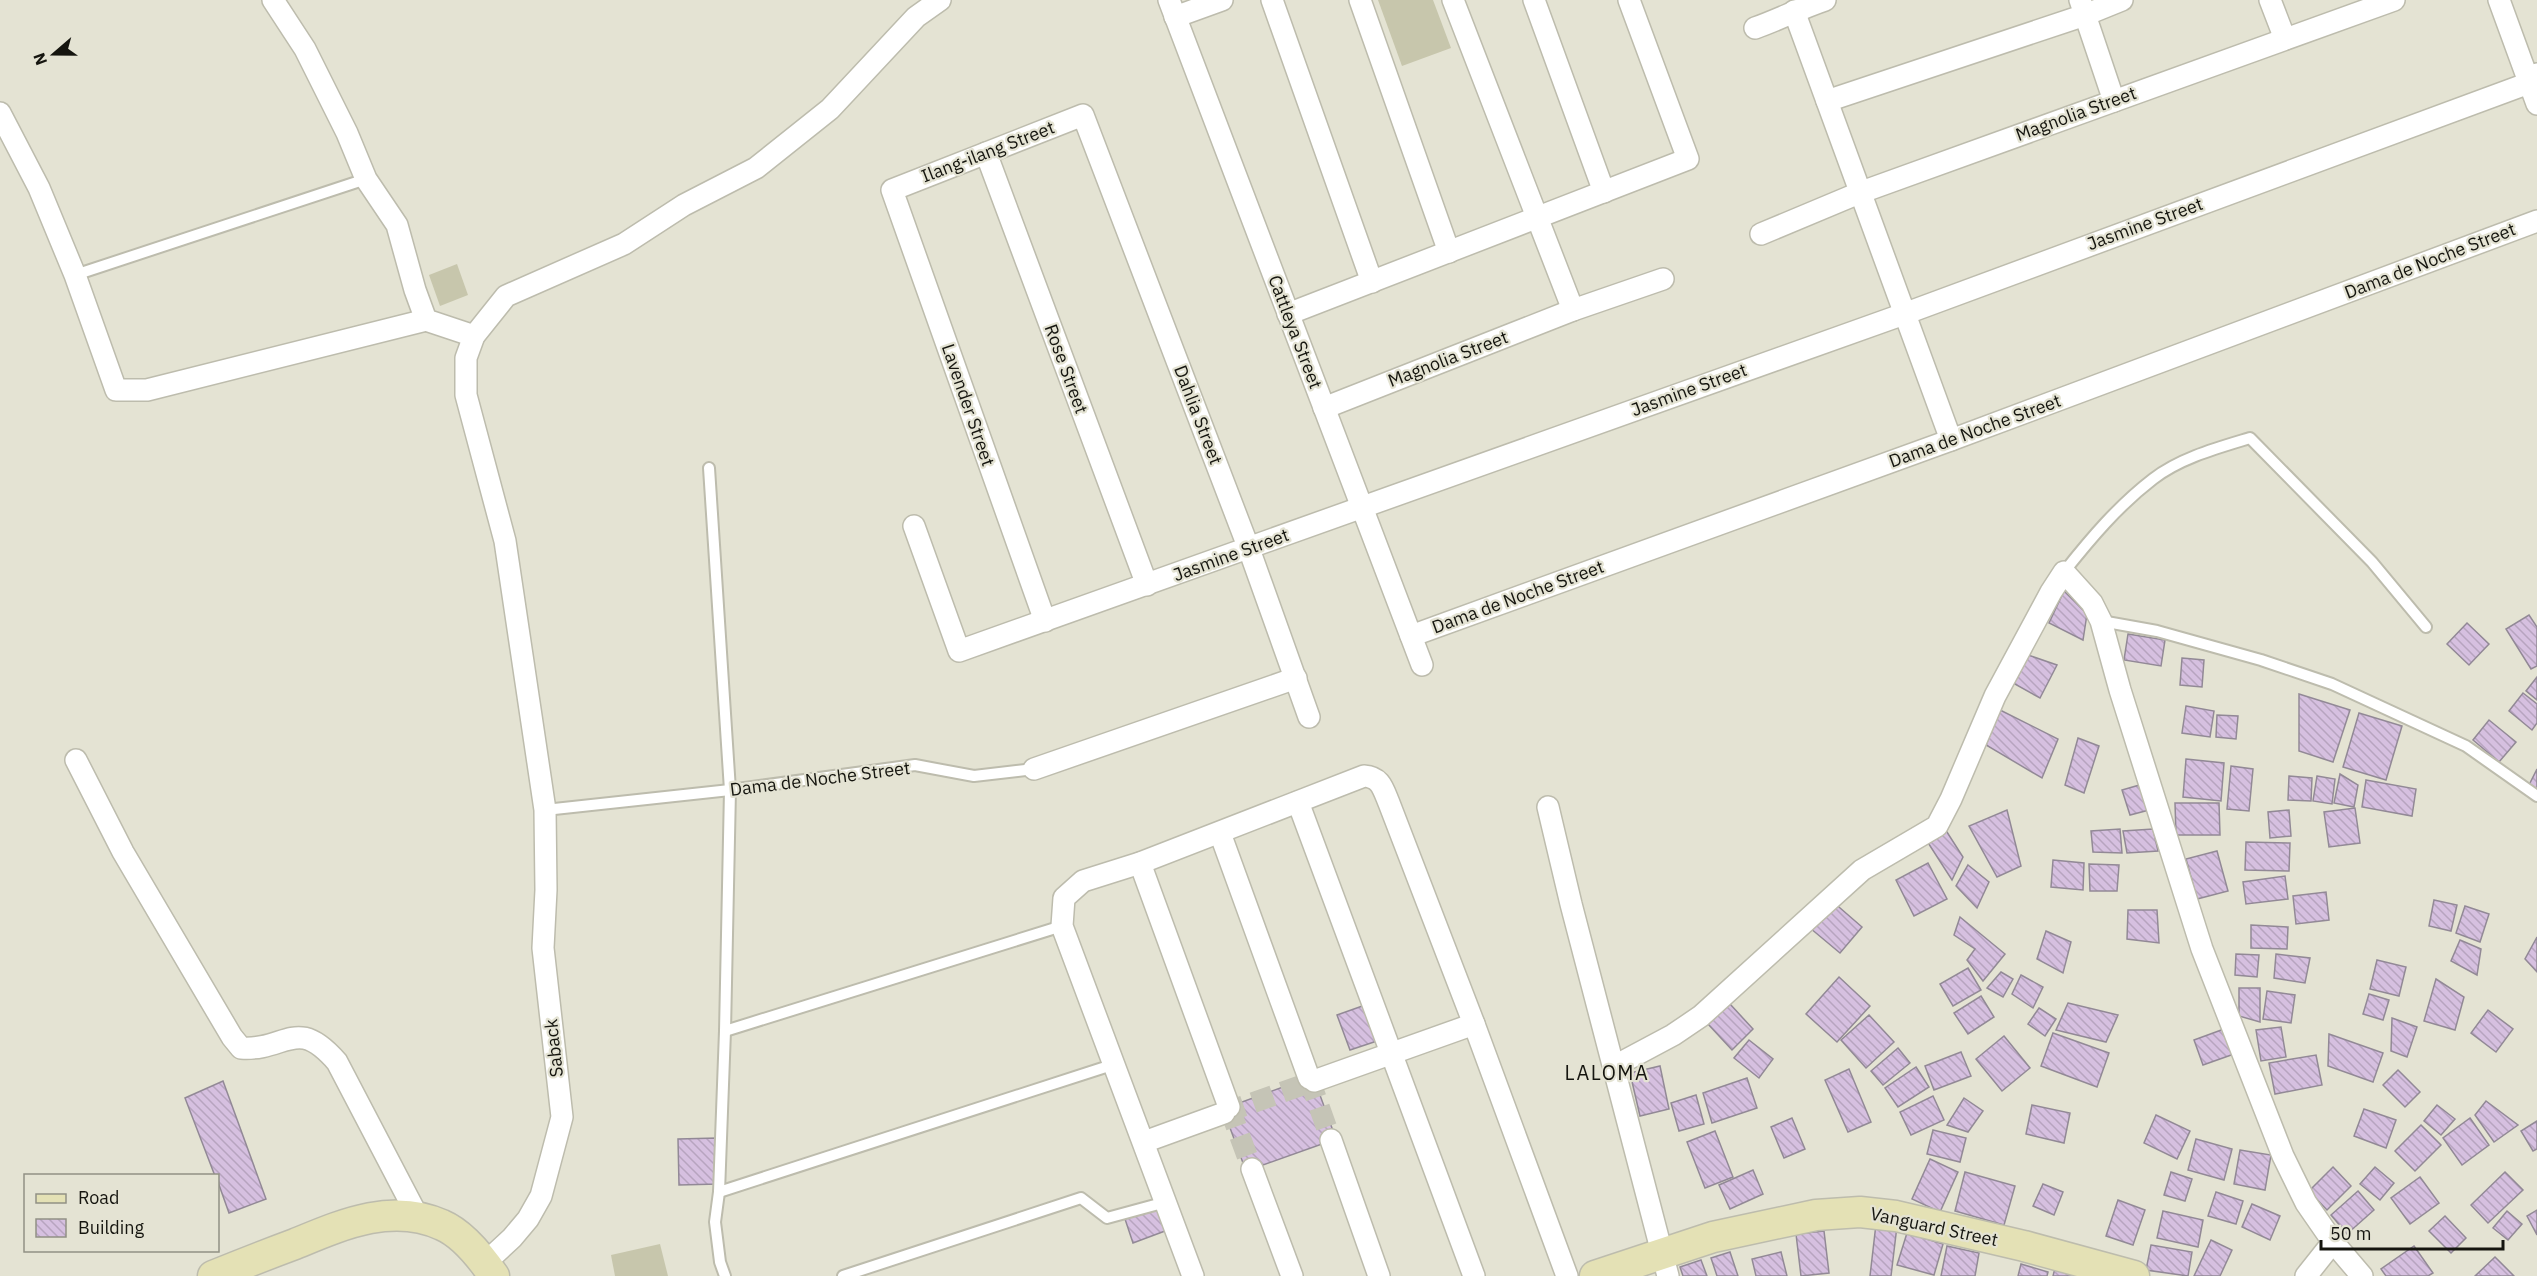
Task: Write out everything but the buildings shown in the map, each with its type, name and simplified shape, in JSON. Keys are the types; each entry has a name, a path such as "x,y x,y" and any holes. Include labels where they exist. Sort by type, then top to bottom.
{"street":[{"path":"273,0 305,49 347,133 366,179 397,225 426,320"},
{"path":"0,113 39,188 75,275 116,390 147,390 426,320 474,336 506,296 624,244 684,205 756,168 830,109 916,17 940,0"},
{"path":"1172,8 1222,0"},
{"path":"1272,0 1372,282"},
{"path":"1360,0 1449,252"},
{"path":"1453,0 1573,310"},
{"path":"1534,0 1604,192"},
{"path":"1288,314 1688,159 1629,0"},
{"path":"1755,28 1826,0"},
{"path":"1827,101 2082,8 2121,0"},
{"path":"2270,0 2285,39"},
{"path":"2499,0 2533,78 2537,104"},
{"name":"Magnolia Street","path":"1761,234 1859,193 2388,1"},
{"name":"Cattleya Street","path":"1172,8 1422,665"},
{"path":"2082,8 2114,101"},
{"path":"1794,11 1951,440"},
{"name":"Jasmine Street","path":"914,526 959,651 1904,314 2533,78"},
{"name":"Ilang-ilang Street","path":"892,190 1083,115"},
{"name":"Dahlia Street","path":"1083,115 1249,549 1309,717"},
{"name":"Rose Street","path":"986,153 1147,585"},
{"name":"Lavender Street","path":"892,190 1045,621"},
{"name":"Dama de Noche Street","path":"1411,636 1951,440 2537,220"},
{"name":"Magnolia Street","path":"1324,408 1573,310 1663,279"},
{"name":"Saback","path":"474,336 466,358 466,395 505,541 545,810 546,890 543,948 562,1117 541,1196 528,1219 490,1270"},
{"path":"1613,1067 1673,1035 1701,1016 1862,870 1937,826 1995,696 2064,572 2092,603 2101,621 2120,690 2202,949 2283,1156 2306,1203 2333,1242 2362,1276"},
{"name":"Dama de Noche Street","path":"1034,769 1296,678"},
{"path":"76,760 123,852 232,1037 241,1048 252,1049 283,1040 307,1037 324,1047 337,1062 418,1217"},
{"path":"1193,1276 1062,926 1064,898 1083,881 1140,863 1364,777 1373,777 1380,783 1474,1024 1567,1276"},
{"path":"1298,802 1474,1276"},
{"path":"1548,807 1664,1264"},
{"path":"1220,833 1312,1079 1474,1024"},
{"path":"1140,863 1227,1110 1144,1142"},
{"path":"1331,1140 1379,1276"},
{"path":"1252,1169 1292,1276"},
{"name":"Vanguard Street","path":"1595,1276 1664,1264 1713,1237 1816,1215 1860,1212 1896,1216 2024,1246 2133,1276"},
{"path":"213,1276 341,1225 389,1215 418,1217 443,1225 463,1239 490,1270"},
{"path":"2306,1276 2333,1242"}],"lane":[{"path":"75,275 366,179"},
{"path":"2064,572 2097,529 2154,478 2204,452 2250,438 2372,562 2426,627"},
{"path":"709,468 730,790 725,1031 719,1192 715,1222 720,1262 725,1276"},
{"path":"2101,621 2157,631 2261,660 2332,684 2466,746 2537,796"},
{"name":"Dama de Noche Street","path":"545,810 730,790 915,765 974,776 1034,769"},
{"path":"725,1031 1062,926"},
{"path":"719,1192 1115,1064"},
{"path":"843,1276 1081,1198 1107,1218 1166,1202"}],"green space":[{"path":"1378,0 1433,0 1451,48 1402,66"},
{"path":"457,264 468,295 440,306 429,275"},
{"path":"660,1244 668,1276 615,1276 611,1255"}],"tunnel":[{"path":"1309,1078 1331,1140"},
{"path":"1224,1113 1314,1081"},
{"path":"1229,1107 1252,1169"}],"district":[{"name":"LALOMA","path":"1607,1073"}]}
